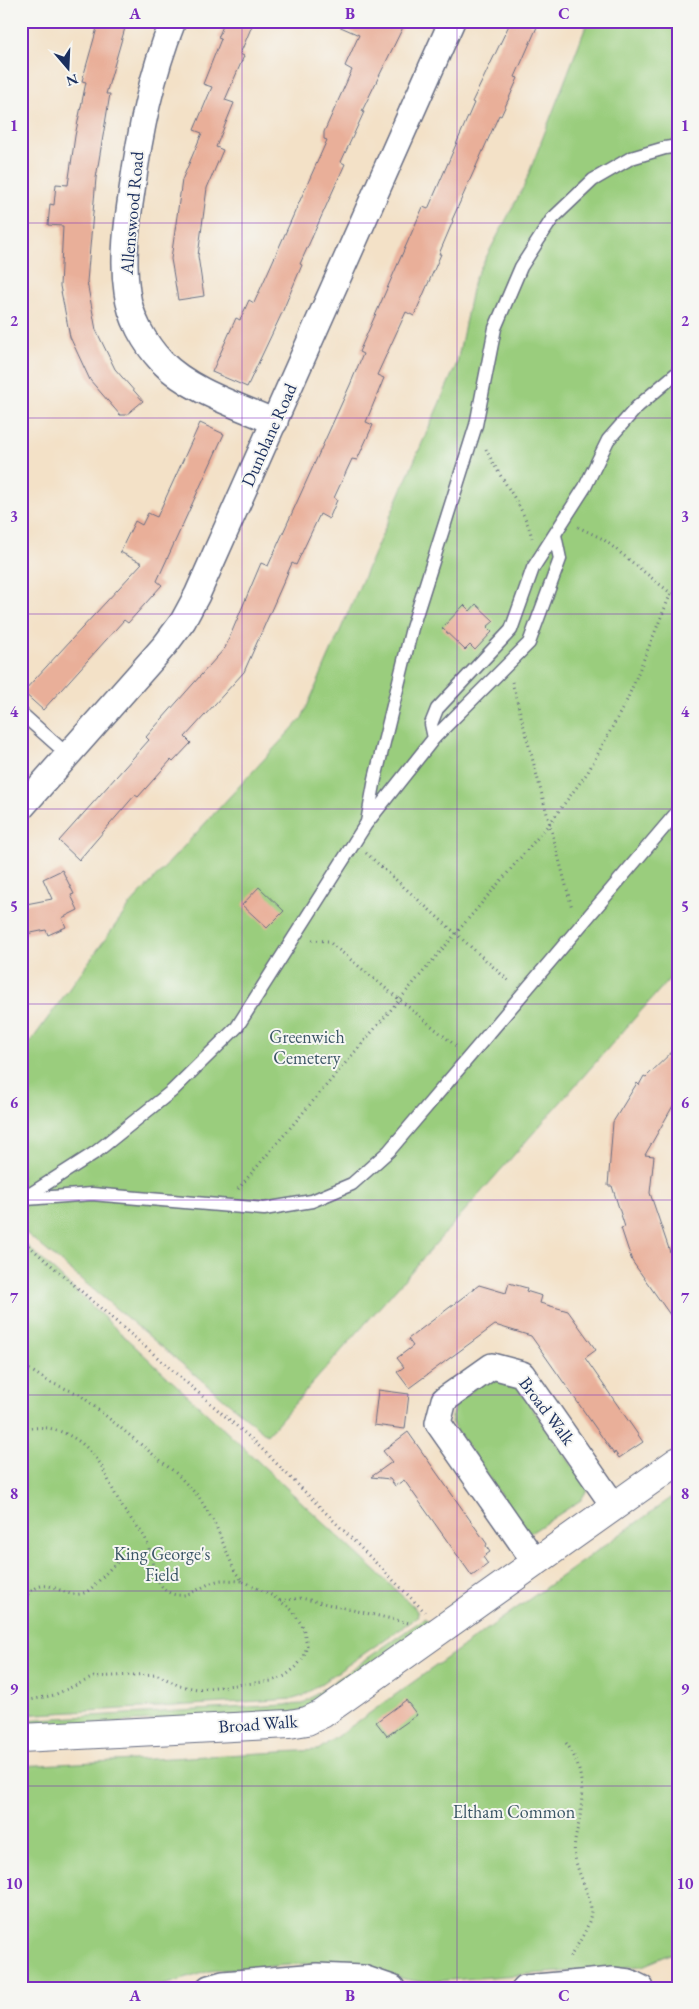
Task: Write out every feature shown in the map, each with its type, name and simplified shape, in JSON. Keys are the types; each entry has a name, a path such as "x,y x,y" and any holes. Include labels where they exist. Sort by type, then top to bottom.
{"street":[{"name":"Allenswood Road","path":"173,21 163,46 148,98 139,141 129,211 125,257 127,293 144,340 163,363 192,385 275,422"},
{"name":"Dunblane Road","path":"21,808 165,645 183,621 197,595 275,422 452,21"},
{"name":"Broad Walk","path":"535,1562 438,1423 444,1400 492,1366 522,1374 614,1506"},
{"name":"Broad Walk","path":"21,1738 289,1724 307,1721 322,1714 678,1461"},
{"path":"209,1988 224,1984 317,1976 363,1978 392,1988"},
{"path":"525,1988 613,1980 629,1982 641,1988"}],"lane":[{"path":"366,824 375,779 412,628 476,425 495,328 521,267 552,219 593,180 631,158 678,146"},
{"path":"434,738 431,724 437,709 511,630 533,568 585,487 608,440 637,407 678,372"},
{"path":"22,1199 96,1152 172,1091 237,1028 366,824 434,738 529,643 560,560 555,535"},
{"path":"21,713 68,756"},
{"path":"22,1199 92,1194 264,1210 312,1201 352,1184 389,1151 678,810"}],"path":[{"path":"476,425 494,467 517,501 530,528 538,561"},
{"path":"564,520 603,539 678,599"},
{"path":"224,1206 550,823 588,772 627,700 671,593"},
{"path":"507,665 578,928"},
{"path":"355,842 523,994"},
{"path":"294,938 328,941 469,1056"},
{"path":"21,1239 254,1442 427,1614"},
{"path":"21,1364 49,1382 78,1394 177,1474 199,1497 216,1526 235,1572 242,1581"},
{"path":"21,1428 46,1428 58,1431 70,1436 91,1451 102,1466 116,1496 130,1519 141,1529 160,1583 167,1592 175,1595 188,1594 222,1580 242,1581 273,1596 292,1610 303,1627 307,1645 304,1657 286,1676 258,1684 198,1689 180,1686 156,1674 94,1677 54,1694 21,1702"},
{"path":"21,1602 36,1587 48,1585 70,1594 86,1592 116,1563 150,1552"},
{"path":"280,1601 301,1598 412,1624"},
{"path":"559,1985 559,1976 587,1927 591,1910 575,1858 575,1840 583,1792 580,1774 574,1757 566,1743"}],"green space":[{"name":"Greenwich Cemetery","path":"588,21 678,21 678,969 267,1435 21,1229 21,1055 130,905 302,718 457,363 474,280 524,186"},
{"name":"King George's Field","path":"21,1240 414,1607 418,1613 417,1617 303,1696 293,1699 21,1715"},
{"path":"487,1379 513,1381 588,1488 581,1500 532,1532 525,1531 451,1422 455,1403"},
{"name":"Eltham Common","path":"678,1493 678,1951 642,1966 422,1982 404,1979 353,1964 328,1962 210,1971 155,1988 21,1988 21,1766 318,1750"},
{"path":"425,1618 429,1623 312,1705 297,1712 21,1728 21,1720 302,1704"}],"building":[{"path":"99,21 127,21 106,94 110,94 96,178 87,282 96,330 115,369 143,401 126,415 120,415 90,380 70,337 60,286 63,226 48,225 50,204 54,205 56,184 68,185 75,136 86,82 82,81"},
{"path":"225,21 254,21 240,54 244,56 225,100 234,103 216,147 223,150 207,188 198,256 204,296 178,300 171,259 182,180 202,133 194,130 212,87 203,84 221,39 218,38"},
{"path":"327,21 406,21 362,111 364,112 341,162 345,164 300,264 302,265 281,315 247,387 212,372 236,318 240,320 249,300 254,303 327,140 324,139 324,132 352,70 345,66 359,35"},
{"path":"511,21 524,21 537,27 515,77 518,78 501,116 499,115 452,220 439,254 441,254 414,316 406,312 377,375 384,378 366,422 373,425 357,460 352,459 334,498 337,500 329,519 320,514 296,565 292,563 244,672 185,737 191,743 173,762 171,760 138,797 135,795 79,860 59,841 149,740 146,737 225,648 261,563 268,566 350,385 363,354 359,352 423,207 428,209 474,103 472,102"},
{"path":"200,423 224,434 157,581 162,585 128,623 124,620 43,710 23,692 142,563 120,552 135,521 142,525 148,513 157,517"},
{"path":"476,604 494,621 487,627 492,632 475,650 470,645 465,650 442,628 464,605 470,611"},
{"path":"62,870 74,894 71,895 78,910 62,918 66,927 48,935 46,930 21,935 21,905 52,899 43,879"},
{"path":"259,887 284,911 267,928 242,905"},
{"path":"678,1046 678,1097 645,1155 654,1156 650,1193 670,1252 678,1246 678,1326 632,1261 621,1228 625,1227 612,1186 608,1186 613,1122 637,1083 639,1085 644,1076 646,1077"},
{"path":"509,1283 527,1288 526,1291 542,1296 540,1303 568,1311 596,1350 585,1358 643,1442 619,1458 615,1452 614,1454 531,1336 495,1325 409,1388 397,1372 404,1367 397,1358 413,1346 408,1339 479,1285 506,1293"},
{"path":"378,1390 409,1394 405,1429 374,1425"},
{"path":"408,1432 487,1544 486,1546 490,1552 483,1557 488,1564 472,1576 404,1480 395,1486 390,1479 371,1477 392,1462 383,1451"},
{"path":"406,1700 417,1715 387,1736 376,1722"}]}
